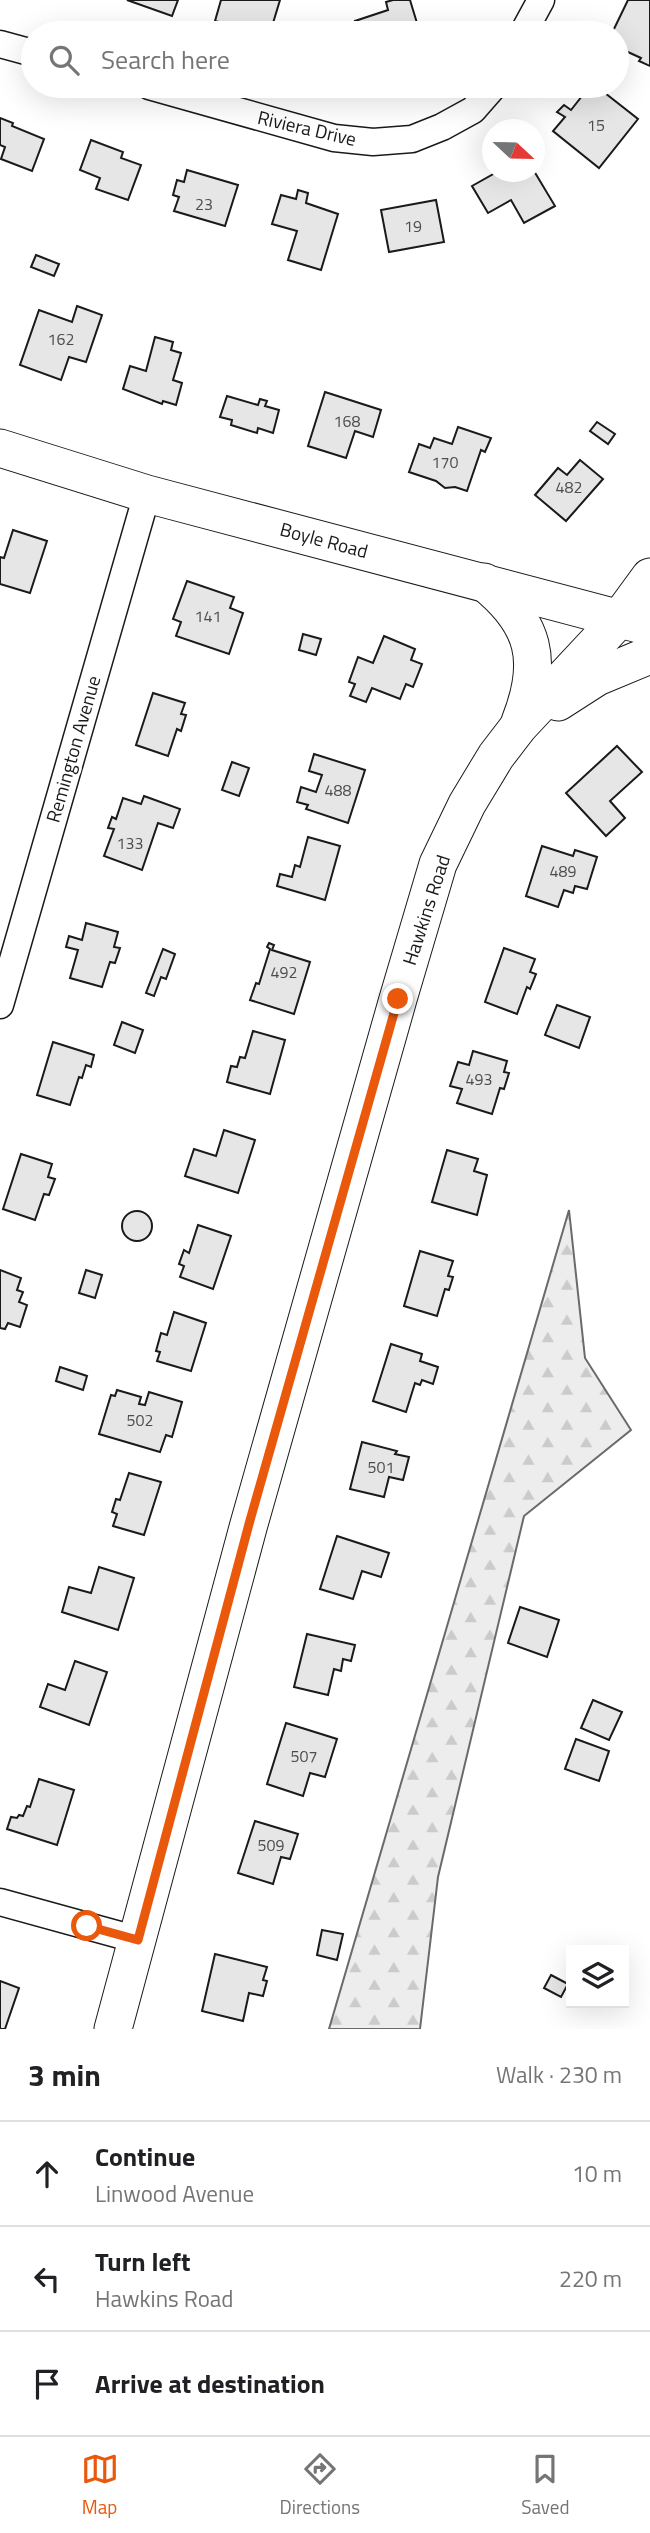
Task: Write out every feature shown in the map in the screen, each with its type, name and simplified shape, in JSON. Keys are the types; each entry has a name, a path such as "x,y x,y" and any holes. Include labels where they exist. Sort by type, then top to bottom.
{"street":[{"path":"530,21 541,0"},
{"path":"0,44 21,50"},
{"name":"Riviera Drive","path":"192,98 334,138 373,142 412,139 473,110 484,98"},
{"name":"Boyle Road","path":"0,448 146,494 635,622"},
{"name":"Remington Avenue","path":"0,1005 146,494"},
{"name":"Hawkins Road","path":"113,2029 249,1524 438,864 467,804 496,757 519,726 635,622 650,577"},
{"path":"483,582 506,600 524,627 534,660 531,694 519,726"},
{"path":"519,726 597,677 650,655"},
{"path":"0,1902 138,1940"}],"green space":[{"path":"569,1210 585,1358 631,1430 524,1516 438,1877 420,2029 329,2029"}],"building":[{"path":"127,0 178,0 172,16"},
{"path":"221,0 280,0 274,21 215,21"},
{"path":"410,0 416,21 355,21 388,10 386,2"},
{"path":"628,0 650,0 650,66 629,52 629,21 618,21"},
{"path":"580,98 611,98 638,119 599,168 553,131 565,117 557,112 564,105 571,110"},
{"path":"0,118 44,139 32,171 1,159 5,147 0,145"},
{"path":"91,140 123,152 121,158 141,165 128,200 96,189 100,178 80,170"},
{"path":"187,170 238,185 225,226 174,211 179,197 173,195 177,180 184,182"},
{"path":"482,180 541,182 555,206 524,223 511,200 488,213 472,186"},
{"path":"298,190 308,193 306,203 338,214 321,270 288,260 297,231 272,224 281,195 296,199"},
{"path":"436,200 444,242 389,252 381,210"},
{"path":"36,255 59,264 54,276 31,267"},
{"path":"77,306 102,315 86,362 69,357 61,380 20,365 39,310 72,322"},
{"path":"155,337 173,342 171,350 181,353 173,380 182,383 176,405 163,401 162,404 123,389 130,366 146,371"},
{"path":"325,392 381,410 373,437 355,431 346,458 308,446"},
{"path":"227,396 258,405 260,399 267,401 265,406 279,410 273,433 258,428 257,433 231,425 232,420 220,417"},
{"path":"597,422 615,434 608,444 590,431"},
{"path":"458,427 491,438 485,452 481,450 467,491 455,487 445,488 436,481 409,472 419,444 430,448 434,438 452,444"},
{"path":"580,460 603,479 566,521 535,495 558,468 567,475"},
{"path":"13,530 47,541 30,593 0,584 0,557 4,558"},
{"path":"187,581 234,597 230,608 243,613 229,654 176,636 181,622 173,619"},
{"path":"303,634 321,639 316,655 299,650"},
{"path":"384,636 415,649 411,660 422,664 413,687 406,684 400,699 372,688 366,702 350,696 355,684 349,682 358,657 373,663"},
{"path":"153,693 185,703 181,714 186,715 181,731 177,729 168,756 136,745"},
{"path":"617,746 642,772 610,801 625,818 606,836 566,793"},
{"path":"314,754 365,770 348,823 306,809 308,805 297,802 301,787 316,792 322,775 309,771"},
{"path":"232,762 249,768 239,796 222,790"},
{"path":"144,796 180,809 173,828 158,823 142,870 104,856 114,829 108,828 112,817 116,819 123,798 141,804"},
{"path":"308,837 340,846 325,900 277,886 280,874 292,877 295,865 300,867"},
{"path":"542,846 573,856 575,850 597,857 587,889 575,886 573,893 564,890 558,907 526,896"},
{"path":"86,923 118,932 114,947 120,948 115,963 110,962 102,987 70,978 78,950 66,947 69,936 82,940"},
{"path":"269,943 274,945 272,950 310,962 294,1014 250,1000 256,983 259,984 270,949 267,947"},
{"path":"504,948 535,959 530,972 536,974 530,989 527,987 517,1014 485,1002"},
{"path":"163,949 175,954 166,979 161,977 154,996 146,993"},
{"path":"557,1005 590,1017 579,1048 545,1035"},
{"path":"122,1022 143,1030 135,1053 114,1045"},
{"path":"253,1031 285,1040 270,1094 227,1082 231,1066 237,1067 240,1057 245,1058"},
{"path":"53,1042 94,1055 91,1067 86,1065 82,1078 79,1077 70,1105 37,1095"},
{"path":"473,1051 507,1061 504,1072 509,1073 504,1089 500,1088 492,1114 457,1103 462,1089 450,1086 458,1062 469,1065"},
{"path":"224,1130 255,1140 238,1193 185,1176 194,1149 216,1156"},
{"path":"447,1150 478,1159 474,1171 487,1175 477,1215 432,1202"},
{"path":"21,1154 52,1164 48,1177 55,1179 49,1195 44,1194 35,1220 3,1209"},
{"path":"137,1211 148,1215 152,1226 148,1237 137,1241 126,1237 122,1226 126,1215"},
{"path":"198,1225 231,1236 213,1289 180,1277 184,1266 179,1264 184,1250 189,1253"},
{"path":"420,1251 453,1261 448,1276 453,1277 449,1290 445,1289 437,1316 404,1306"},
{"path":"0,1270 21,1278 17,1290 23,1292 19,1302 27,1305 20,1327 8,1323 5,1329 0,1328"},
{"path":"86,1270 102,1275 95,1298 79,1293"},
{"path":"174,1312 206,1323 191,1371 157,1361 160,1352 156,1351 161,1333 167,1335"},
{"path":"391,1344 422,1354 420,1361 438,1367 433,1384 422,1380 420,1385 415,1383 406,1412 373,1401"},
{"path":"60,1367 87,1376 83,1390 56,1381"},
{"path":"117,1390 141,1397 139,1404 145,1405 149,1392 182,1402 172,1437 166,1435 160,1452 99,1434 111,1395 115,1396"},
{"path":"362,1442 409,1457 403,1480 389,1477 384,1497 350,1489"},
{"path":"129,1473 161,1482 144,1535 113,1526 117,1514 112,1512 116,1499 120,1500"},
{"path":"337,1536 389,1553 381,1577 362,1571 353,1599 320,1589"},
{"path":"99,1567 134,1578 118,1630 62,1612 69,1587 91,1593"},
{"path":"520,1607 559,1620 547,1657 508,1643"},
{"path":"307,1634 355,1645 351,1661 343,1659 341,1671 334,1669 328,1695 294,1687"},
{"path":"75,1661 107,1672 89,1725 40,1707 48,1684 65,1690"},
{"path":"593,1700 622,1712 609,1740 581,1728"},
{"path":"286,1723 337,1739 325,1777 310,1773 303,1796 267,1784"},
{"path":"576,1739 609,1751 599,1781 565,1769"},
{"path":"39,1779 74,1790 57,1845 7,1829 11,1817 23,1816 27,1806 30,1807"},
{"path":"255,1821 298,1834 290,1859 281,1857 273,1884 238,1873"},
{"path":"322,1930 343,1934 337,1960 317,1955"},
{"path":"215,1954 267,1967 263,1980 267,1981 263,1996 249,1993 243,2021 202,2011"},
{"path":"551,1975 566,1983 561,1997 544,1988"},
{"path":"0,1981 19,1988 5,2029 0,2029"}],"route":[{"path":"87,1926 138,1940 249,1524 398,999"}]}
